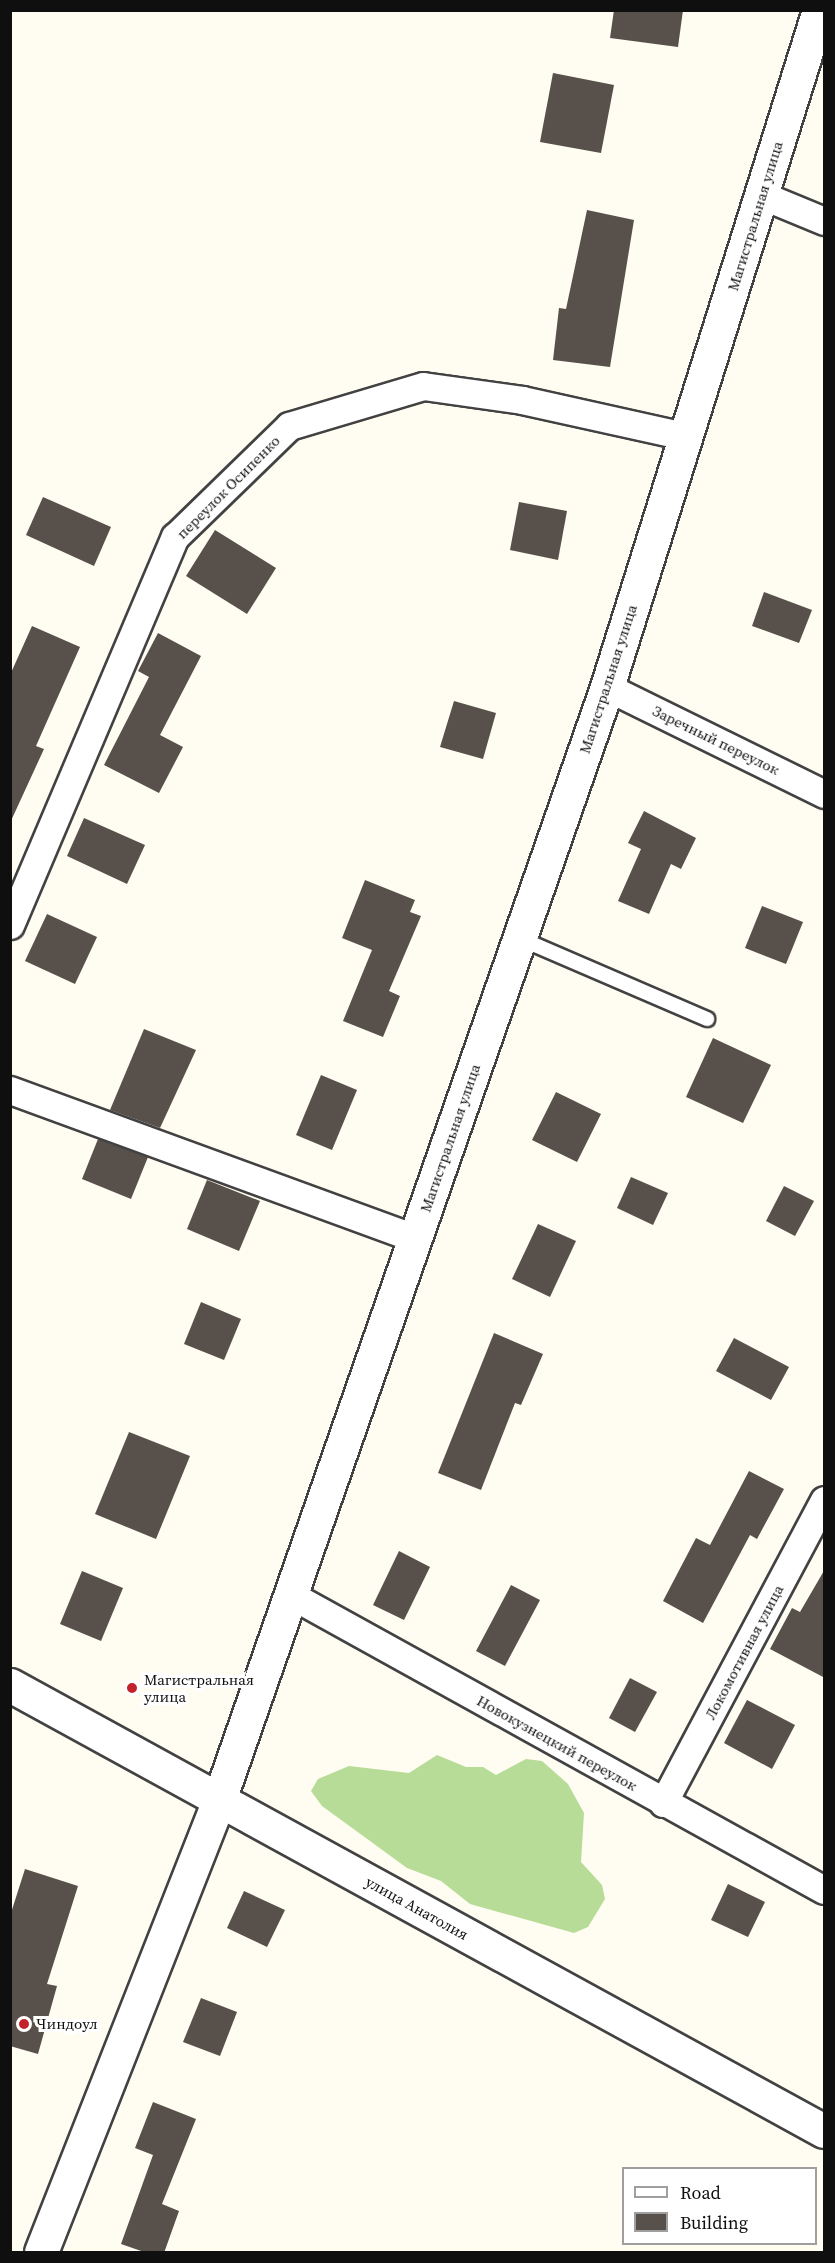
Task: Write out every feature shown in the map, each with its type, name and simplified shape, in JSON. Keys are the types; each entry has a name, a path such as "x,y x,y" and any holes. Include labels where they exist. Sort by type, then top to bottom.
{"street":[{"name":"Магистральная улица","path":"41,2253 219,1800 415,1238 606,687 819,10"},
{"path":"761,195 825,221"},
{"name":"переулок Осипенко","path":"10,925 175,537 289,426 423,386 522,400 685,436"},
{"name":"Заречный переулок","path":"606,687 825,794"},
{"path":"10,1090 415,1238"},
{"name":"Локомотивная улица","path":"663,1803 825,1500"},
{"name":"Новокузнецкий переулок","path":"291,1595 663,1803 825,1890"},
{"name":"улица Анатолия","path":"10,1685 825,2131"}],"lane":[{"path":"519,938 707,1019"}],"green space":[{"path":"437,1755 466,1767 483,1767 496,1775 526,1759 542,1761 568,1784 584,1813 581,1862 602,1885 605,1899 588,1927 574,1933 470,1904 441,1881 407,1868 322,1806 311,1791 318,1779 349,1766 409,1773"}],"building":[{"path":"614,10 683,10 678,47 610,38"},
{"path":"553,73 614,85 601,153 540,142"},
{"path":"587,210 634,220 610,367 553,360 559,308 566,309"},
{"path":"43,497 111,527 94,566 26,535"},
{"path":"519,502 567,511 558,560 510,550"},
{"path":"215,530 276,568 247,614 186,576"},
{"path":"764,592 812,610 799,643 752,626"},
{"path":"32,626 80,647 36,746 44,749 10,823 10,675"},
{"path":"158,633 201,656 160,735 183,747 159,793 104,765 149,677 138,671"},
{"path":"454,701 496,713 483,759 440,747"},
{"path":"644,811 696,838 681,869 671,864 649,914 618,901 641,849 628,843"},
{"path":"84,818 145,845 127,884 67,856"},
{"path":"365,880 415,900 410,912 421,916 389,991 400,996 383,1037 343,1021 372,950 342,938"},
{"path":"762,906 803,922 786,964 745,948"},
{"path":"47,914 97,937 75,984 25,961"},
{"path":"144,1029 196,1050 160,1128 110,1110"},
{"path":"713,1038 771,1065 743,1123 686,1097"},
{"path":"321,1075 357,1090 332,1150 296,1135"},
{"path":"556,1092 601,1114 577,1162 532,1140"},
{"path":"98,1139 148,1157 131,1199 82,1179"},
{"path":"631,1177 668,1193 653,1225 617,1208"},
{"path":"207,1180 260,1201 239,1251 187,1229"},
{"path":"784,1186 814,1201 795,1236 766,1221"},
{"path":"538,1224 576,1241 550,1297 512,1279"},
{"path":"201,1302 241,1319 224,1360 184,1344"},
{"path":"494,1333 543,1354 521,1405 515,1403 481,1490 438,1473"},
{"path":"734,1338 789,1367 771,1400 716,1371"},
{"path":"129,1432 190,1456 156,1539 95,1514"},
{"path":"749,1471 784,1489 757,1539 750,1535 703,1623 663,1601 696,1538 710,1545"},
{"path":"399,1551 430,1567 404,1620 373,1605"},
{"path":"825,1569 825,1678 770,1649 792,1608 800,1612"},
{"path":"82,1571 123,1588 101,1641 60,1624"},
{"path":"511,1585 540,1600 505,1666 476,1651"},
{"path":"630,1678 657,1692 635,1732 609,1718"},
{"path":"747,1700 795,1725 772,1769 724,1743"},
{"path":"25,1869 78,1886 47,1984 57,1986 38,2054 10,2046 10,1916"},
{"path":"728,1884 765,1902 748,1937 711,1920"},
{"path":"244,1891 285,1910 267,1947 227,1928"},
{"path":"201,1998 237,2012 220,2056 183,2042"},
{"path":"153,2102 196,2119 162,2204 179,2211 164,2253 147,2253 121,2244 153,2155 135,2148"}],"place":[{"name":"Магистральная улица","path":"132,1688"},
{"name":"Чиндоул","path":"24,2024"}]}
